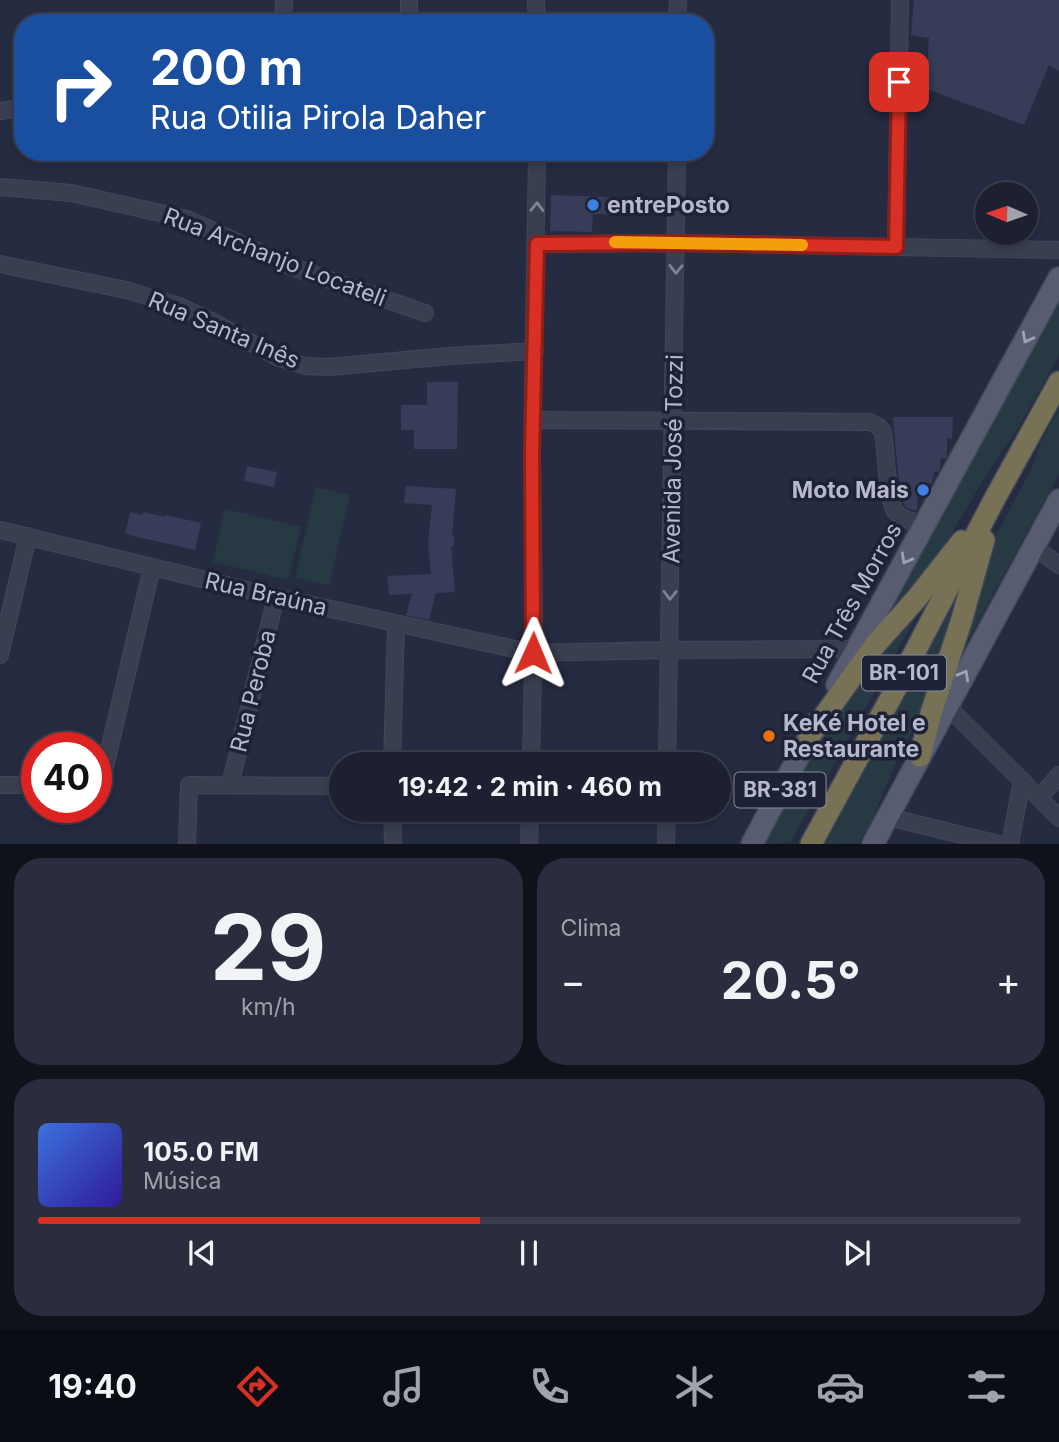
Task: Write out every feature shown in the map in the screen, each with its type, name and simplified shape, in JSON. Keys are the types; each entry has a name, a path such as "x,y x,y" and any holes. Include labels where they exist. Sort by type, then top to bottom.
{"highway":[{"name":"BR-101","path":"811,844 1059,382"},
{"path":"809,737 875,645 917,598 994,500"},
{"path":"919,756 961,622 994,500"}],"main road":[{"name":"Rua Três Morros","path":"752,844 1059,278"},
{"path":"873,844 1058,504"}],"street":[{"path":"896,247 900,0"},
{"path":"531,752 537,161"},
{"name":"Avenida José Tozzi","path":"667,752 677,161"},
{"name":"Rua Archanjo Locateli","path":"0,187 71,193 187,219 292,267 425,313"},
{"path":"537,244 676,243 1059,250"},
{"name":"Rua Santa Inês","path":"1,265 126,290 179,306 279,358 305,366 329,367 535,351"},
{"path":"533,420 870,422 883,432 895,511 907,520 926,523"},
{"name":"Rua Braúna","path":"0,530 276,597 533,653 857,649"},
{"path":"0,655 28,536"},
{"path":"1034,547 1059,565"},
{"path":"112,737 152,567"},
{"name":"Rua Peroba","path":"230,785 276,597"},
{"path":"392,752 396,624"},
{"path":"947,706 1059,818"},
{"path":"1040,797 1059,775"},
{"path":"1010,844 1022,780"},
{"path":"0,785 21,785"},
{"path":"187,844 189,785 329,786"},
{"path":"888,817 999,844"},
{"path":"392,822 393,844"},
{"path":"530,822 530,844"},
{"path":"666,844 667,822"}],"shaded area":[{"path":"1059,287 1059,356 923,581 859,654"},
{"path":"1059,409 1059,474 947,679 984,559"},
{"path":"316,487 350,495 329,585 295,578"},
{"path":"225,509 301,527 288,580 213,562"},
{"path":"968,577 922,714 897,759 872,820 859,843 824,844"},
{"path":"936,582 790,843 756,844 790,786 803,771 841,702"}],"building":[{"path":"914,0 1059,0 1059,71 1049,65 1024,125 916,85 916,74 927,71 929,38 911,35"},
{"path":"551,195 661,199 660,213 593,214 592,232 550,231"},
{"path":"427,382 458,382 457,449 414,449 414,430 401,430 401,405 427,405"},
{"path":"893,417 953,417 952,438 947,438 946,459 941,458 940,469 934,472 932,483 918,483 917,511 907,508 902,502"},
{"path":"247,466 277,472 274,487 244,481"},
{"path":"406,486 456,489 452,536 454,546 451,546 455,592 436,593 429,620 406,615 412,594 389,595 387,576 431,574 428,543 432,505 404,503"},
{"path":"130,512 165,515 201,523 195,550 125,534"}],"slow traffic":[{"path":"615,242 802,245"}],"place":[{"name":"entrePosto","path":"593,205"},
{"name":"Moto Mais","path":"923,490"},
{"name":"KeKé Hotel e Restaurante","path":"769,736"}],"route":[{"path":"533,653 532,452 537,244 608,242 896,247 899,82"}]}
